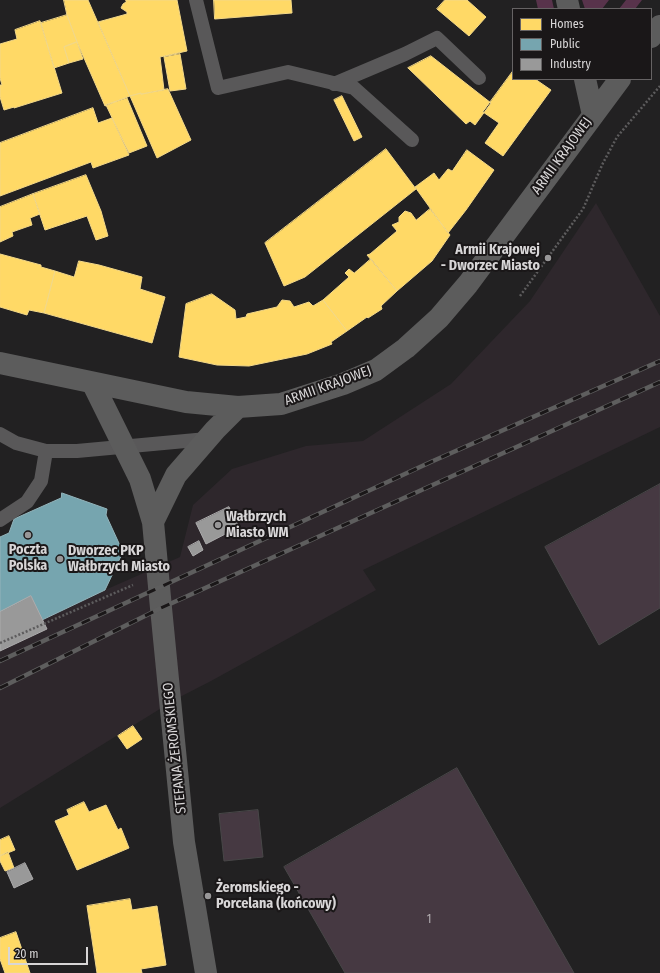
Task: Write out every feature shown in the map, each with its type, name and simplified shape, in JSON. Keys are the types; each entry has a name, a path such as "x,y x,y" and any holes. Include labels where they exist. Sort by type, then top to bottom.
{"main road":[{"path":"652,37 660,26"},
{"path":"585,80 593,115"},
{"name":"ARMII KRAJOWEJ","path":"0,363 93,384 186,402 238,407 281,404 343,384 376,370 406,348 439,318 468,284 619,80"},
{"name":"STEFANA ŻEROMSKIEGO","path":"93,384 140,479 153,522 184,842 206,973"},
{"path":"153,522 176,475 207,439 238,407"}],"lane":[{"path":"196,0 218,88 288,72 354,88 412,140"},
{"path":"334,84 405,54 436,38 479,78"},
{"path":"0,434 16,443 46,451 77,451 207,439"},
{"path":"0,520 27,502 40,481 46,451"}],"path":[{"path":"520,296 583,209 603,163 617,137 660,86"},
{"path":"0,643 136,584"}],"shaded area":[{"path":"536,0 552,0 554,8 538,8"},
{"path":"582,0 609,0 603,8 585,8"},
{"path":"626,0 642,0 636,8 620,8"},
{"path":"596,203 660,316 660,427 363,570 376,590 176,699 0,808 0,612 105,590 180,557 193,505 232,469 306,446 363,441 451,384 530,301"}],"building: Homes":[{"path":"64,0 88,0 130,96 105,106 77,42 67,15"},
{"path":"126,0 177,0 187,51 160,57 164,90 130,96 98,22 127,14 127,12 121,8"},
{"path":"214,0 291,0 292,13 215,19"},
{"path":"445,0 467,0 486,17 469,36 437,9"},
{"path":"67,15 77,42 64,47 69,63 54,68 41,23"},
{"path":"40,21 62,93 4,110 0,97 0,85 2,85 0,78 0,44 17,39 15,30"},
{"path":"77,42 83,59 69,63 64,47"},
{"path":"180,54 186,89 170,91 164,57"},
{"path":"431,56 491,103 475,125 470,121 466,124 408,68"},
{"path":"512,72 512,80 536,80 551,90 503,156 485,143 499,123 483,112"},
{"path":"168,89 191,140 157,158 130,96"},
{"path":"342,96 362,137 354,141 334,100"},
{"path":"127,98 147,146 129,153 106,105"},
{"path":"93,108 98,123 112,118 129,155 93,168 91,162 0,196 0,143"},
{"path":"386,149 416,189 305,277 284,286 265,243"},
{"path":"467,150 494,170 448,233 415,187 434,173 439,180 448,169 452,171"},
{"path":"86,175 101,211 108,236 96,240 87,216 45,230 33,194"},
{"path":"33,194 40,214 30,218 32,225 12,232 13,236 0,242 0,207"},
{"path":"430,209 450,235 432,261 397,291 367,255 397,231 392,225 399,222 399,217 405,211 411,213 416,220"},
{"path":"0,254 41,265 41,267 55,271 44,313 29,310 27,315 0,307"},
{"path":"371,259 397,291 381,306 382,309 368,318 367,317 347,331 323,300 349,277 345,273 349,269 354,273"},
{"path":"79,261 142,277 140,289 165,297 152,343 44,313 55,271 74,277"},
{"path":"212,294 235,310 236,319 246,317 247,314 277,307 282,300 290,301 294,307 309,302 313,306 323,300 347,331 331,342 332,344 307,354 249,366 217,365 179,357 186,304"},
{"path":"133,726 142,739 127,749 118,736"},
{"path":"84,802 89,812 106,805 118,830 121,828 129,848 77,870 55,821 69,815 67,810"},
{"path":"9,836 15,850 0,856 0,840"},
{"path":"8,852 14,868 5,871 0,861 0,856"},
{"path":"130,899 132,910 157,906 166,965 141,969 142,973 97,973 87,906"},
{"path":"16,932 30,973 5,973 0,959 0,938"}],"building: Public":[{"name":"Dworzec PKP Wałbrzych Miasto","path":"62,493 107,509 106,515 123,552 105,590 42,620 31,596 0,612 0,537 9,533 14,519 61,498"}],"building: Industry":[{"name":"Wałbrzych Miasto WM","path":"229,507 239,527 206,544 196,523"},
{"path":"199,541 203,550 193,556 188,547"},
{"path":"31,596 47,629 0,651 0,612"},
{"path":"25,863 33,879 14,888 7,872"}],"building: Other":[{"path":"660,484 660,608 599,645 545,547"},
{"path":"457,768 574,973 345,973 284,867"},
{"path":"258,810 263,857 224,861 219,814"}],"railway":[{"path":"0,661 433,461 660,361"},
{"path":"0,688 161,608 660,382"}],"place":[{"name":"Armii Krajowej - Dworzec Miasto","path":"548,258"},
{"name":"Wałbrzych Miasto WM","path":"218,525"},
{"name":"Poczta Polska","path":"28,535"},
{"name":"Dworzec PKP Wałbrzych Miasto","path":"60,559"},
{"name":"Żeromskiego - Porcelana (końcowy)","path":"208,896"}]}
